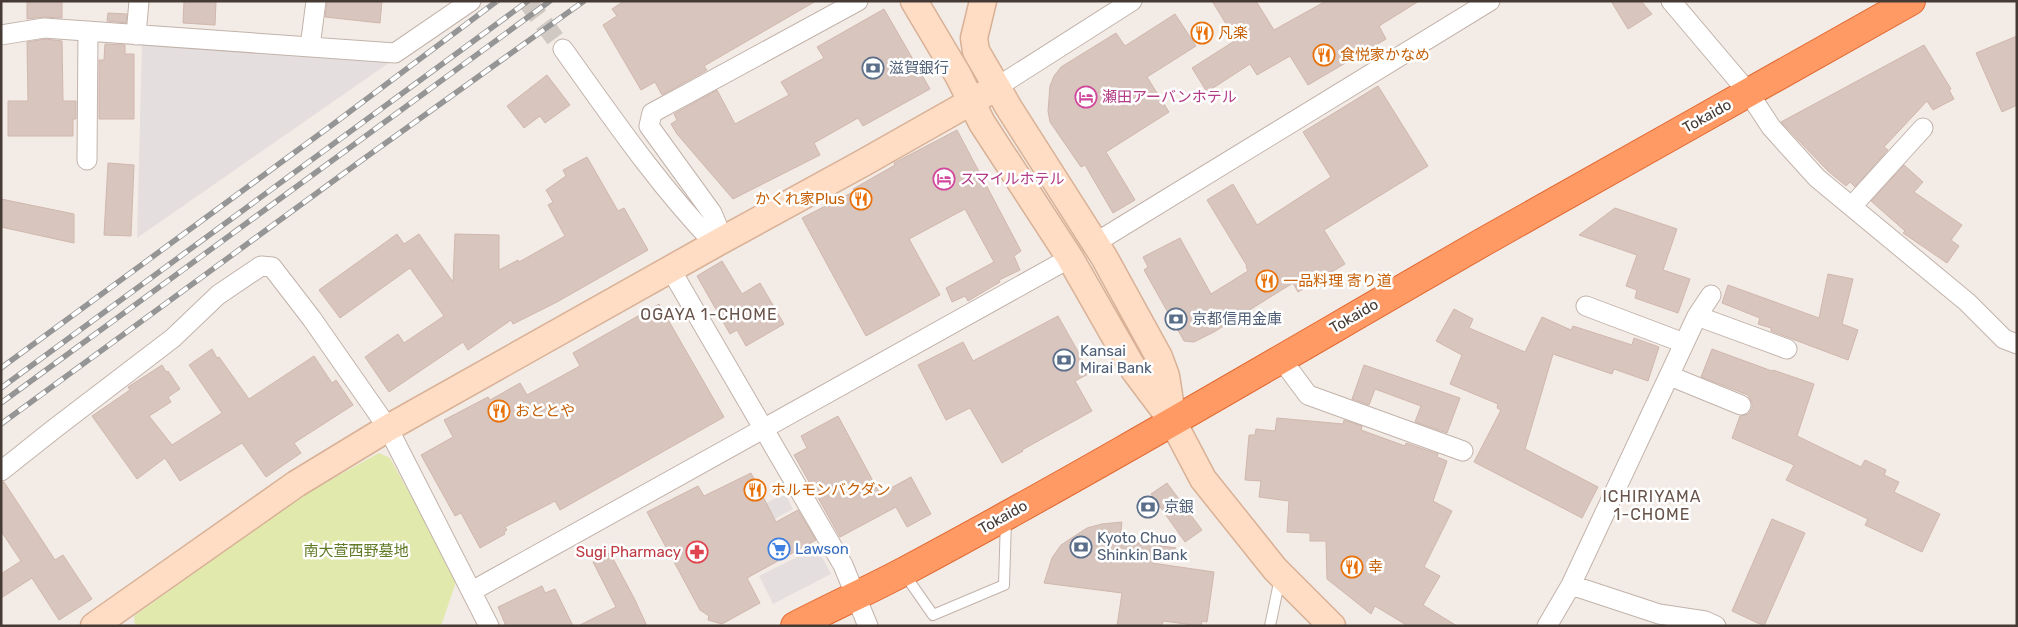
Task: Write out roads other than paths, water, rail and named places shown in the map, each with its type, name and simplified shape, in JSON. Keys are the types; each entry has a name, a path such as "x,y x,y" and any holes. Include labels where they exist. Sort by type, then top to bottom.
{"highway":[{"name":"Tokaido","path":"796,626 903,572 1173,422 1536,212 1910,1"}],"street":[{"path":"136,34 139,1"},
{"path":"310,47 316,1"},
{"path":"1,34 44,28 395,53 471,1"},
{"path":"714,244 718,225 712,212 649,126 652,113 858,1"},
{"path":"914,1 958,75 982,123 1070,258 1134,370 1173,422 1202,479 1255,546 1332,626"},
{"path":"94,626 296,484 388,428 996,87 1132,1"},
{"path":"1094,243 1490,1"},
{"path":"1671,1 1748,92 1771,127 1817,178 1967,302 2004,339 2017,344"},
{"path":"982,2 974,38 976,52 1094,243 1159,357 1166,376 1173,422"},
{"path":"87,160 88,31"},
{"path":"563,49 656,176 687,215 714,244"},
{"path":"1852,206 1923,128"},
{"path":"472,591 1070,258"},
{"path":"1,471 173,338 218,296 261,266 272,267 312,319 388,428 489,626"},
{"path":"670,270 843,565 868,626"},
{"path":"1547,626 1571,586 1684,343 1697,316 1711,295"},
{"path":"1586,306 1684,343"},
{"path":"1697,316 1787,349"},
{"path":"1282,360 1308,395 1463,451"},
{"path":"1670,376 1741,405"},
{"path":"1571,586 1659,614 1705,621 1716,626"}],"lane":[{"path":"903,572 933,614 1004,586 1006,515"},
{"path":"1270,626 1280,574"}],"tunnel":[{"path":"527,1 563,49"}],"railway":[{"path":"1,368 336,122 497,1"},
{"path":"1,388 528,1"},
{"path":"1,403 550,1"},
{"path":"1,424 362,160 584,1"}],"place":[{"name":"凡楽","path":"1202,33"},
{"name":"食悦家かなめ","path":"1324,55"},
{"name":"滋賀銀行","path":"873,68"},
{"name":"瀬田アーバンホテル","path":"1086,97"},
{"name":"スマイルホテル","path":"944,179"},
{"name":"かくれ家Plus","path":"861,199"},
{"name":"一品料理 寄り道","path":"1267,281"},
{"name":"京都信用金庫","path":"1176,319"},
{"name":"Kansai Mirai Bank","path":"1064,360"},
{"name":"おととや","path":"499,411"},
{"name":"ホルモンバクダン","path":"755,490"},
{"name":"京銀","path":"1148,507"},
{"name":"Kyoto Chuo Shinkin Bank","path":"1081,547"},
{"name":"Lawson","path":"779,549"},
{"name":"Sugi Pharmacy","path":"697,552"},
{"name":"幸","path":"1352,567"}],"district":[{"name":"OGAYA 1-CHOME","path":"709,314"},
{"name":"ICHIRIYAMA 1-CHOME","path":"1652,505"}],"park label":[{"name":"南大萱西野墓地","path":"356,551"}]}
